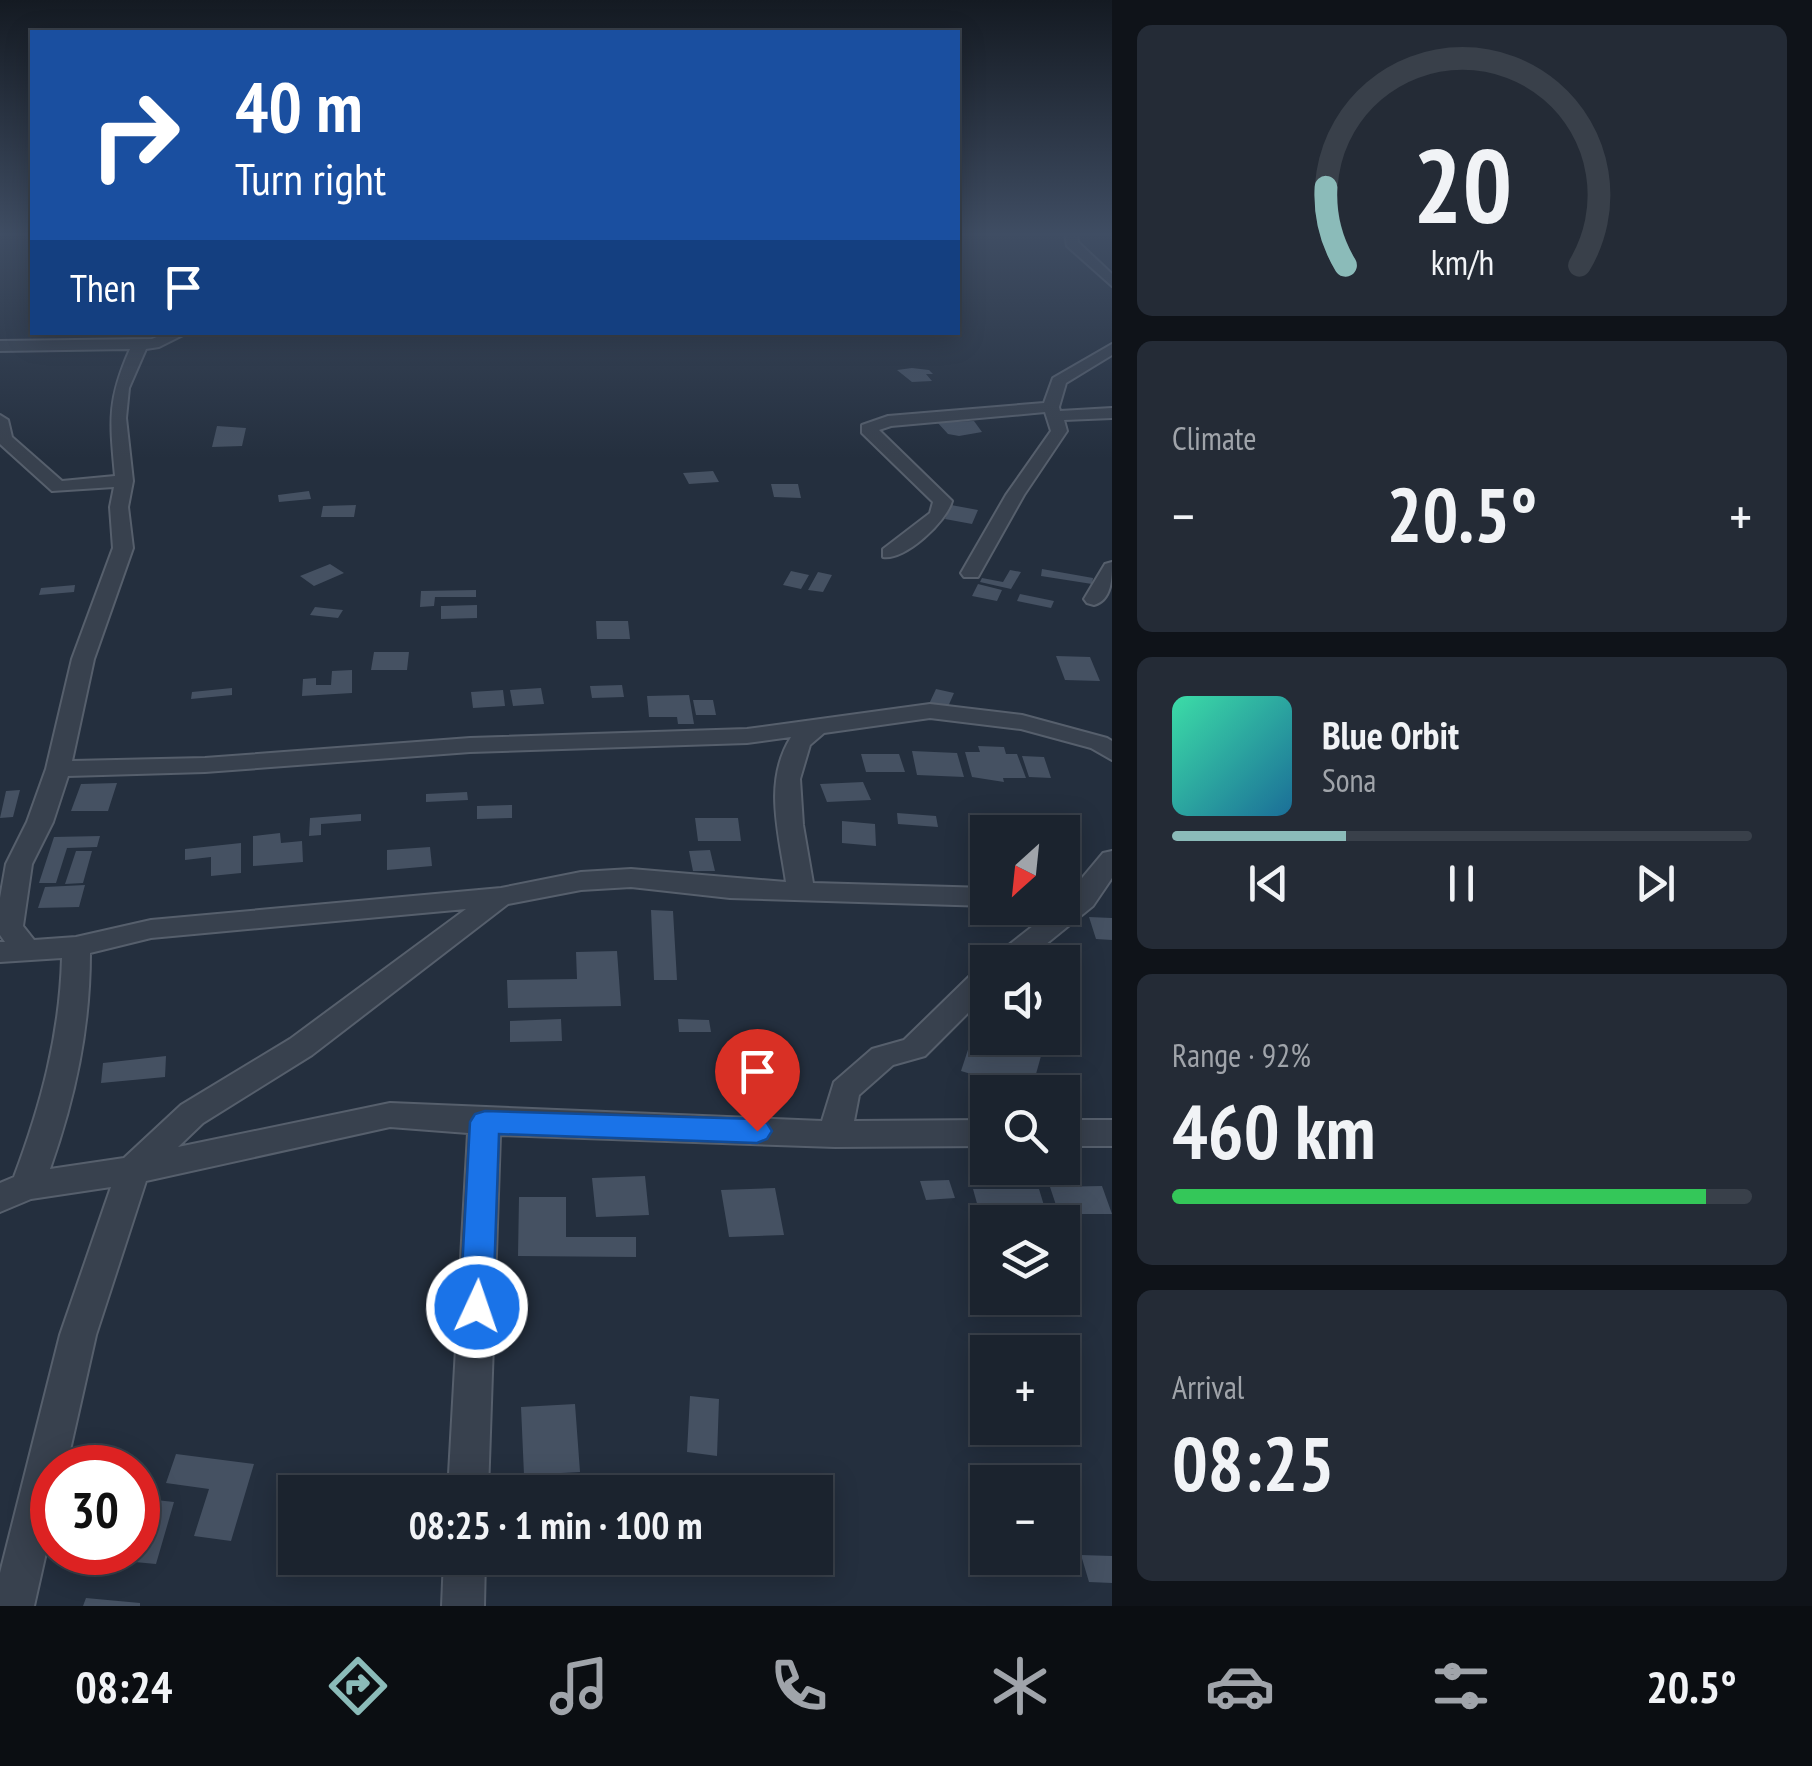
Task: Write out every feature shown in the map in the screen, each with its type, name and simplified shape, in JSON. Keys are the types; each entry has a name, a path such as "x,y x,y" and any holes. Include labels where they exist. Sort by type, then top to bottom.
{"street":[{"path":"0,346 154,344 175,335"},
{"path":"140,344 120,388 118,418 124,481 119,507 124,548 82,659 58,768 40,822 20,864 8,927 13,950 76,947 151,929 502,897 582,880 630,878 730,889 970,896"},
{"path":"971,573 1015,495 1059,431 1052,412 1060,381 1112,350"},
{"path":"890,552 940,515 943,501 868,429 888,421 1052,412 1112,413"},
{"path":"0,420 4,438 58,487 124,481"},
{"path":"1094,599 1112,568"},
{"path":"58,768 205,765 470,745 747,736 930,711 980,715 1099,743 1112,753"},
{"path":"801,890 785,770 800,736 816,728"},
{"path":"1080,893 1112,860"},
{"path":"13,1606 78,1335 133,1170 192,1114 301,1048 502,897"},
{"path":"1024,945 1046,925"},
{"path":"14,1192 62,1089 78,1000 76,947"},
{"path":"835,1134 845,1090 884,1057 914,1048 970,993"},
{"path":"14,1192 390,1115 835,1134 970,1133"},
{"path":"469,1475 485,1122"},
{"path":"1080,1133 1112,1133"},
{"path":"463,1606 465,1575"}],"building":[{"path":"897,370 929,370 933,374 926,374 932,381 912,382"},
{"path":"974,421 982,432 959,436 948,434 937,422"},
{"path":"217,426 246,428 242,446 212,447"},
{"path":"713,471 719,482 689,484 683,473"},
{"path":"771,484 798,484 801,498 774,497"},
{"path":"309,491 311,499 279,502 278,495"},
{"path":"356,505 354,517 321,517 323,506"},
{"path":"951,505 978,510 972,524 945,519"},
{"path":"330,564 344,573 314,586 300,576"},
{"path":"1042,569 1093,578 1092,584 1041,576"},
{"path":"1010,570 1021,572 1011,589 980,582 982,578 1003,582"},
{"path":"791,571 809,575 801,589 783,585"},
{"path":"818,572 832,575 823,592 808,590"},
{"path":"978,584 1002,590 997,601 972,596"},
{"path":"75,585 74,592 39,595 41,588"},
{"path":"476,590 476,597 435,597 434,606 420,607 421,591"},
{"path":"1020,594 1054,601 1051,608 1017,601"},
{"path":"477,605 477,618 441,619 441,606"},
{"path":"315,607 343,610 338,618 310,615"},
{"path":"596,621 628,621 630,639 597,639"},
{"path":"374,652 409,652 407,670 371,670"},
{"path":"1056,656 1090,657 1100,681 1065,680"},
{"path":"352,670 352,693 302,696 303,679 316,678 316,685 331,685 332,671"},
{"path":"622,685 624,697 592,698 590,686"},
{"path":"232,688 232,695 191,699 192,692"},
{"path":"541,688 544,704 513,706 510,690"},
{"path":"936,689 954,693 947,709 929,704"},
{"path":"503,690 505,706 473,708 471,692"},
{"path":"689,695 694,724 678,724 677,717 649,717 647,696"},
{"path":"693,700 713,700 716,715 696,715"},
{"path":"978,746 1004,747 1006,754 1017,754 1026,778 1003,778 1004,782 972,777 965,752 980,752"},
{"path":"912,751 957,753 964,777 917,775"},
{"path":"861,754 899,754 905,772 866,772"},
{"path":"1022,756 1044,757 1051,778 1029,777"},
{"path":"863,782 871,800 827,802 820,784"},
{"path":"117,783 108,811 71,811 81,784"},
{"path":"20,790 13,817 0,818 6,791"},
{"path":"467,792 468,800 426,802 426,794"},
{"path":"512,805 512,818 477,819 477,806"},
{"path":"897,813 936,816 938,827 898,824"},
{"path":"361,814 361,821 321,824 321,835 309,836 310,818"},
{"path":"695,818 738,818 741,841 698,841"},
{"path":"842,821 875,824 876,846 842,843"},
{"path":"280,833 281,843 302,841 303,862 253,866 253,836"},
{"path":"100,836 97,847 67,848 56,883 39,883 54,837"},
{"path":"241,843 241,873 211,876 211,857 185,860 185,849"},
{"path":"430,847 432,866 387,870 387,850"},
{"path":"710,850 715,871 693,871 689,851"},
{"path":"76,851 92,851 83,883 65,884"},
{"path":"85,885 79,907 38,908 45,887"},
{"path":"651,910 673,911 677,980 654,980"},
{"path":"1089,917 1112,918 1112,940 1096,939"},
{"path":"617,951 621,1006 508,1008 507,980 577,979 576,952"},
{"path":"561,1019 562,1041 510,1042 510,1021"},
{"path":"678,1019 709,1020 711,1032 679,1032"},
{"path":"970,1044 970,1055 1041,1055 1036,1075 974,1075 961,1071"},
{"path":"166,1056 165,1077 101,1083 103,1063"},
{"path":"645,1176 649,1215 596,1217 592,1178"},
{"path":"949,1180 955,1198 926,1200 920,1181"},
{"path":"1102,1186 1112,1214 1080,1214 1080,1205 1056,1205 1050,1187"},
{"path":"775,1188 784,1235 729,1237 721,1190"},
{"path":"973,1189 1039,1189 1044,1205 977,1205"},
{"path":"519,1197 566,1197 566,1237 636,1237 636,1257 518,1256"},
{"path":"690,1396 719,1399 717,1456 687,1452"},
{"path":"575,1404 580,1472 524,1475 521,1407"},
{"path":"176,1454 254,1464 231,1541 194,1536 209,1489 166,1483"},
{"path":"160,1500 174,1502 160,1550"},
{"path":"1081,1555 1112,1556 1112,1583 1089,1582"},
{"path":"86,1598 140,1603 140,1606 83,1606"}],"route":[{"path":"477,1307 485,1122 757,1131"}]}
